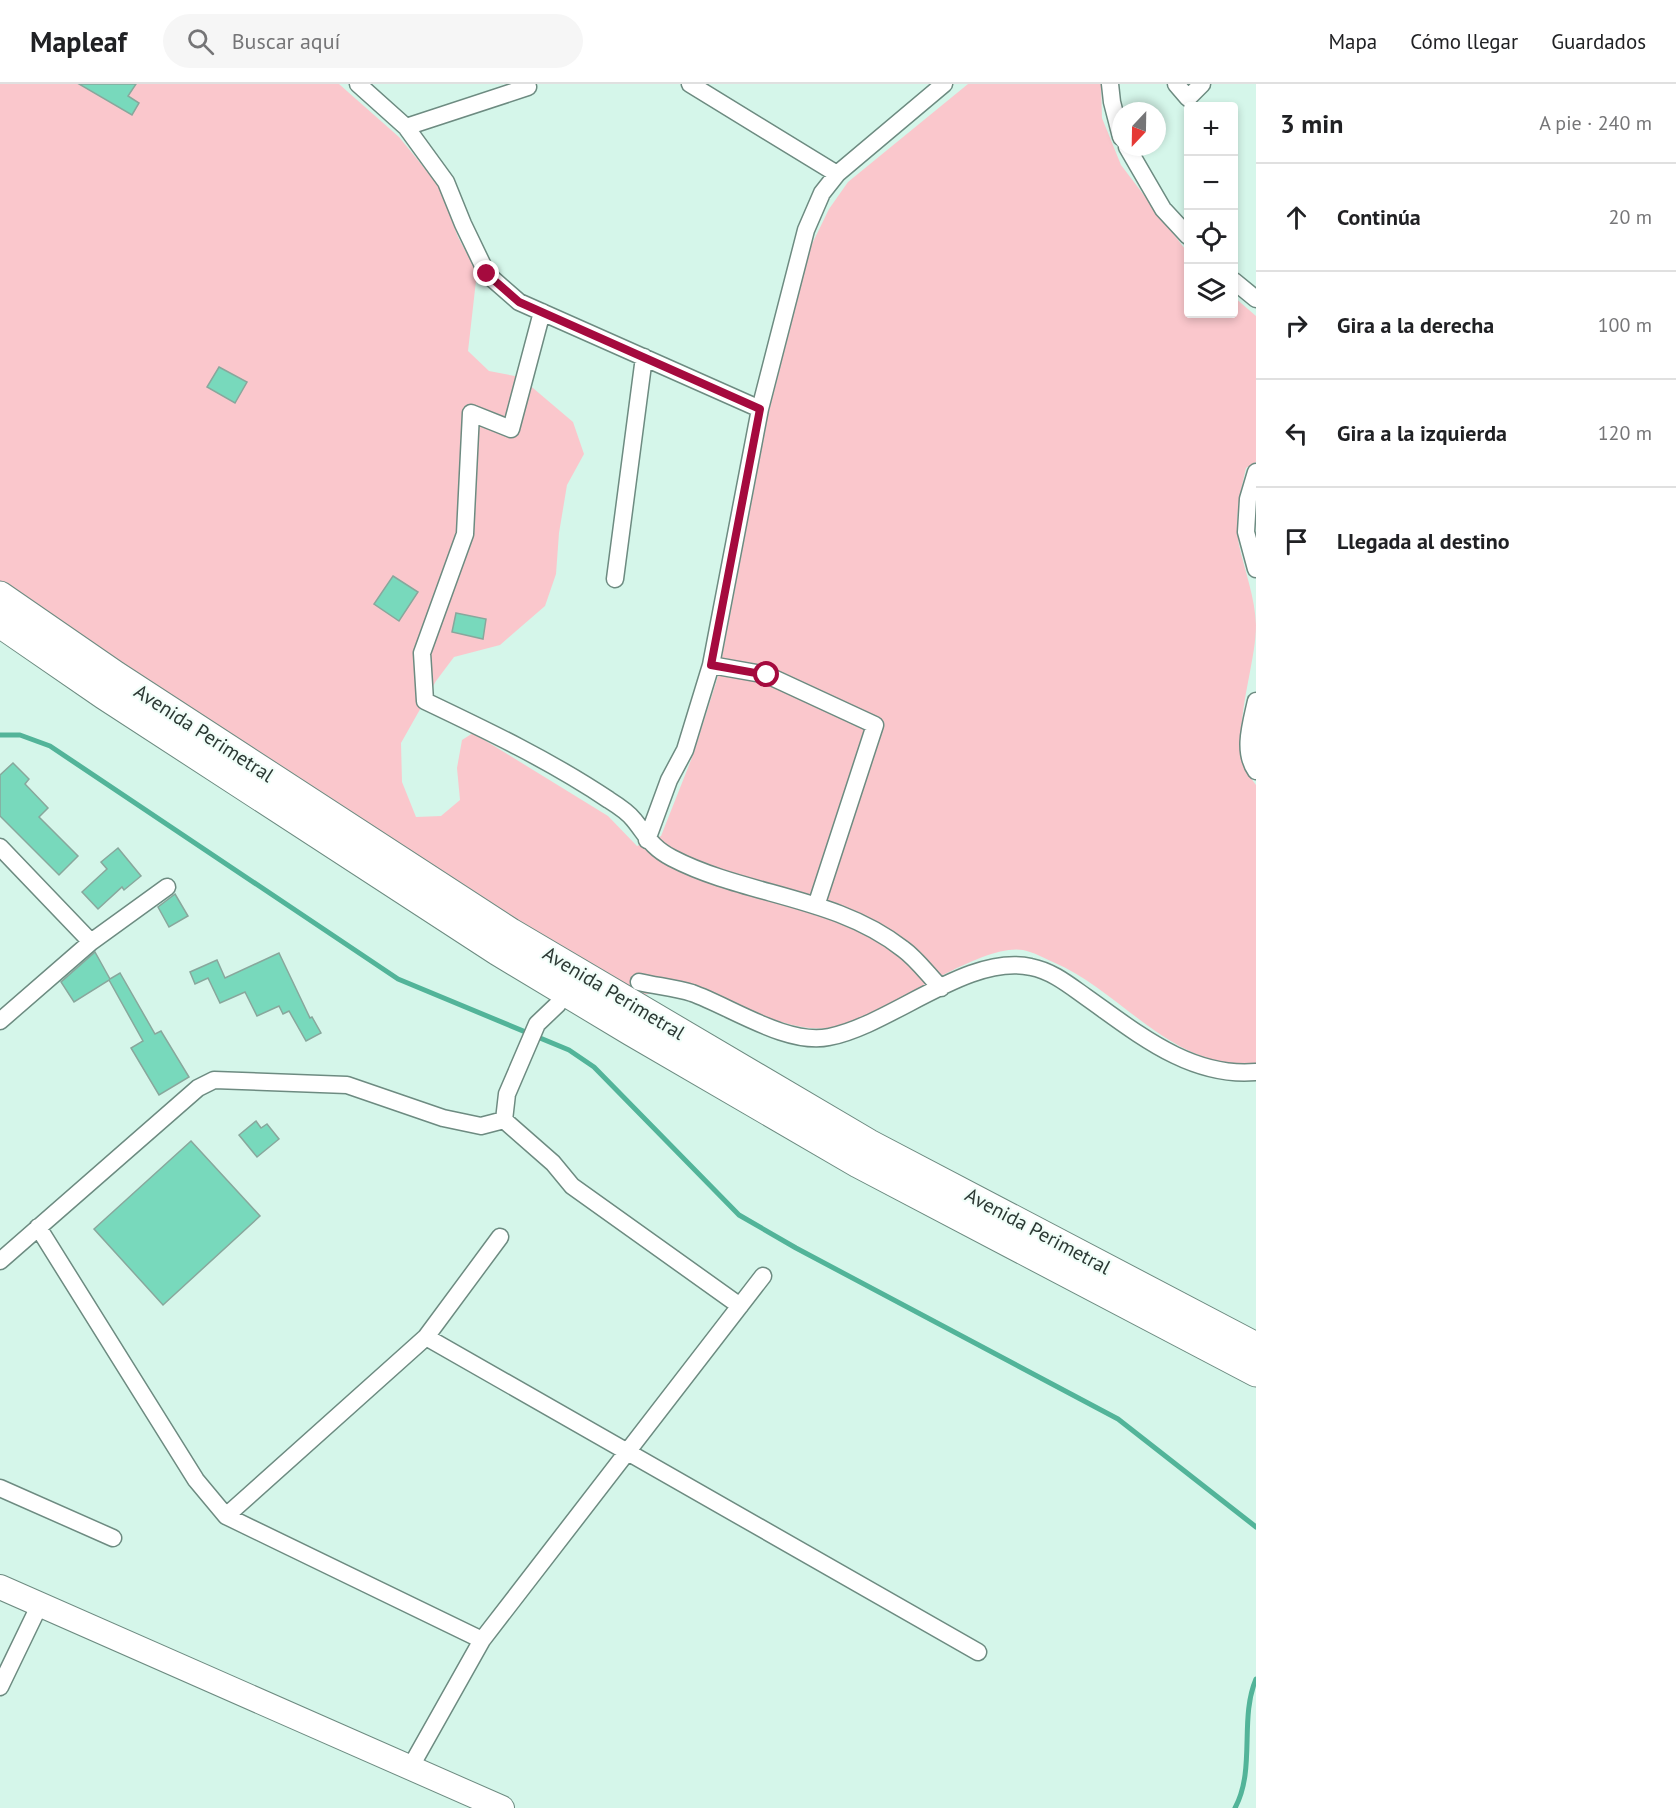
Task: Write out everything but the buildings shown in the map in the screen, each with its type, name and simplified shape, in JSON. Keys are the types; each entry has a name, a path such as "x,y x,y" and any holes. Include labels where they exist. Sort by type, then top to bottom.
{"main road":[{"name":"Avenida Perimetral","path":"0,595 116,675 511,932 870,1143 1256,1346"},
{"name":"Avenida Perimetral","path":"0,624 103,695 498,952 858,1164 1256,1373"}],"street":[{"path":"358,84 406,128 446,182 487,274 519,302 760,409"},
{"path":"690,84 837,174"},
{"path":"647,840 669,780 685,750 711,665 760,409 806,230 822,194 837,174 944,84"},
{"path":"1110,84 1112,102"},
{"path":"1176,84 1188,98 1202,84"},
{"path":"406,128 532,85"},
{"path":"1132,156 1163,209 1184,232"},
{"path":"1238,285 1256,299"},
{"path":"542,312 510,429 471,413 465,534 422,653 425,701 523,748 609,800 633,819 647,840 671,857 718,876 816,906 869,927 904,949 941,988"},
{"path":"615,579 644,357"},
{"path":"1256,472 1248,499 1246,532 1256,569"},
{"path":"711,665 767,675 875,725 816,906"},
{"path":"1256,701 1249,733 1250,754 1256,771"},
{"path":"0,848 91,942"},
{"path":"0,1021 91,942 167,887"},
{"path":"639,982 691,993 794,1036 827,1038 859,1027 976,972 1004,965 1031,966 1055,975 1177,1058 1214,1070 1256,1072"},
{"path":"504,1120 507,1094 537,1024 558,1004"},
{"path":"4,1250 38,1227 198,1088 214,1080 347,1085 443,1118 481,1126 504,1120"},
{"path":"504,1120 553,1163 572,1186 740,1306"},
{"path":"38,1227 196,1480 226,1516 482,1640"},
{"path":"226,1516 426,1337 500,1237"},
{"path":"410,1768 482,1640 763,1276"},
{"path":"426,1337 978,1652"},
{"path":"0,1488 113,1538"},
{"path":"0,1587 501,1808"},
{"path":"0,1687 40,1604"}],"shaded area":[{"path":"0,84 339,84 399,137 440,187 458,237 477,272 468,351 489,371 520,377 573,422 584,454 567,485 559,533 556,574 545,606 500,645 454,657 436,681 401,743 402,782 416,817 441,816 460,800 457,768 462,740 473,733 608,816 637,846 661,836 693,755 719,673 768,415 811,246 829,209 848,182 968,84 1101,84 1102,118 1112,143 1112,156 1117,156 1121,165 1184,248 1184,318 1238,318 1238,300 1256,316 1256,462 1246,468 1237,525 1256,625 1241,729 1242,750 1247,769 1256,785 1256,1065 1225,1062 1197,1054 1172,1042 1079,976 1023,950 1005,951 983,957 863,1017 831,1028 806,1028 728,1005 671,993 654,993 626,998 0,595"}],"waterway":[{"path":"0,735 20,735 50,746 398,979 569,1050 594,1067 739,1215 796,1248 1118,1419 1256,1527"},
{"path":"1235,1808 1245,1777 1248,1711 1256,1679"}],"route":[{"path":"487,274 519,302 760,409 711,665 767,675"}]}
